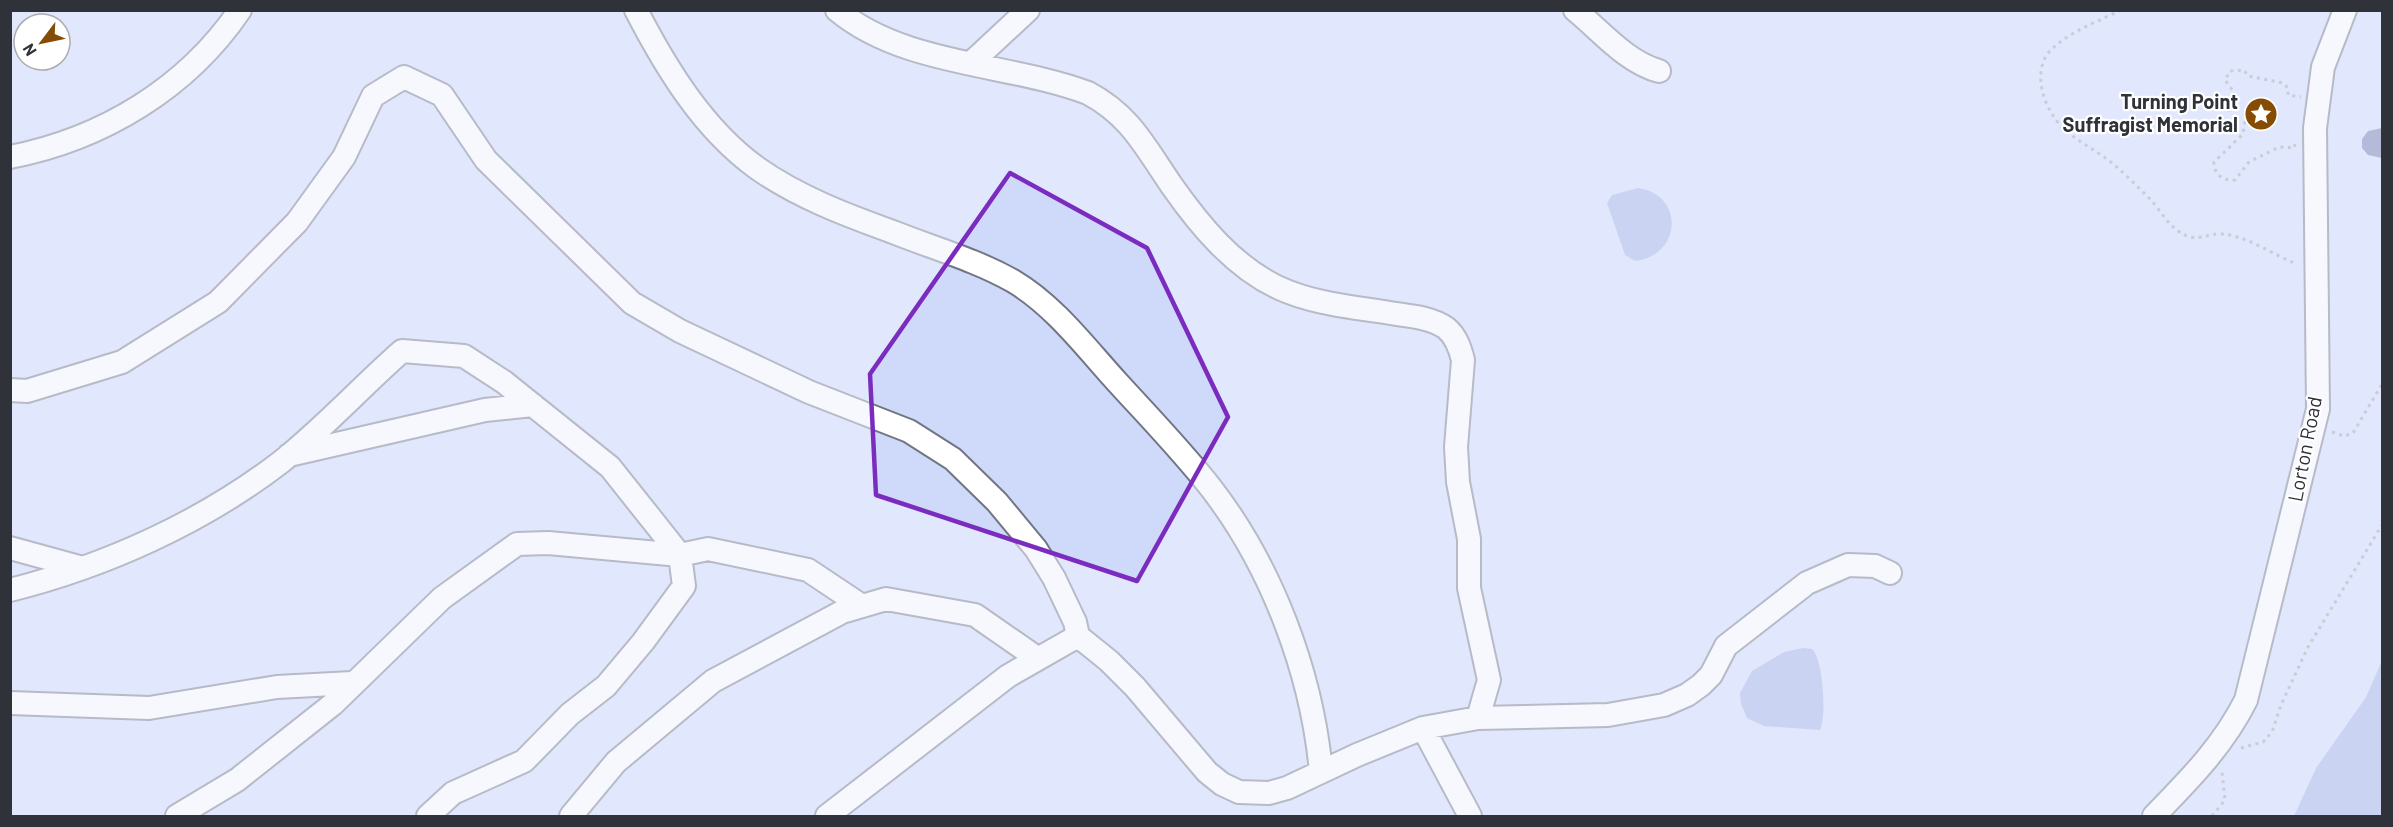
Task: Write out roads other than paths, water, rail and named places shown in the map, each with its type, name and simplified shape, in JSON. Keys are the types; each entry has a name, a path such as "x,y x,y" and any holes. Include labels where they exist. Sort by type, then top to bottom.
{"street":[{"path":"10,156 70,141 139,107 193,67 213,47 240,10"},
{"path":"636,10 680,85 714,127 757,168 792,189 841,212 1012,281 1044,305 1164,433 1211,488 1234,521 1279,610 1313,714 1321,772"},
{"path":"837,10 884,38 971,63 1071,86 1107,103 1134,128 1172,186 1213,238 1252,273 1278,288 1329,303 1423,318 1440,324 1455,338 1462,360 1456,447 1458,482 1469,539 1469,588 1489,680 1478,718"},
{"path":"971,63 1028,10"},
{"path":"1575,10 1637,62 1659,71"},
{"name":"Lorton Road","path":"2154,816 2207,762 2231,730 2246,700 2254,677 2318,409 2315,128 2323,68 2345,10"},
{"path":"10,390 27,390 122,362 218,302 297,222 344,156 373,96 404,77 442,95 486,160 632,303 680,331 809,392 909,431 953,459 998,502 1036,549 1064,600 1078,636 1109,661 1135,687 1199,764 1222,784 1251,794 1269,794 1423,728 1478,718 1608,715 1664,705 1687,695 1701,685 1711,675 1726,646 1806,583 1848,565 1861,563 1890,573"},
{"path":"10,590 57,578 156,537 229,496 287,456 402,351 464,356 504,382 610,467 680,555 684,586 643,642 606,686 570,714 524,761 453,793 428,816"},
{"path":"287,456 485,410 533,405"},
{"path":"177,816 237,780 333,704 442,597 517,544 548,543 680,555 708,549 808,570 862,606"},
{"path":"10,548 83,568"},
{"path":"571,816 616,762 713,681 842,612 886,599 975,615 1037,658"},
{"path":"827,816 998,683 1078,636"},
{"path":"10,703 149,708 277,687 352,683"},
{"path":"1423,728 1470,816"}],"water":[{"path":"1638,188 1653,193 1664,201 1670,212 1672,225 1669,237 1662,248 1651,256 1635,261 1625,255 1607,203 1612,195"},
{"path":"1803,648 1812,649 1819,664 1823,701 1820,730 1764,726 1747,718 1741,704 1740,693 1752,671 1784,652"},
{"path":"2382,660 2382,816 2294,816 2316,768 2366,697"}],"place":[{"name":"Turning Point Suffragist Memorial","path":"2261,114"}]}
